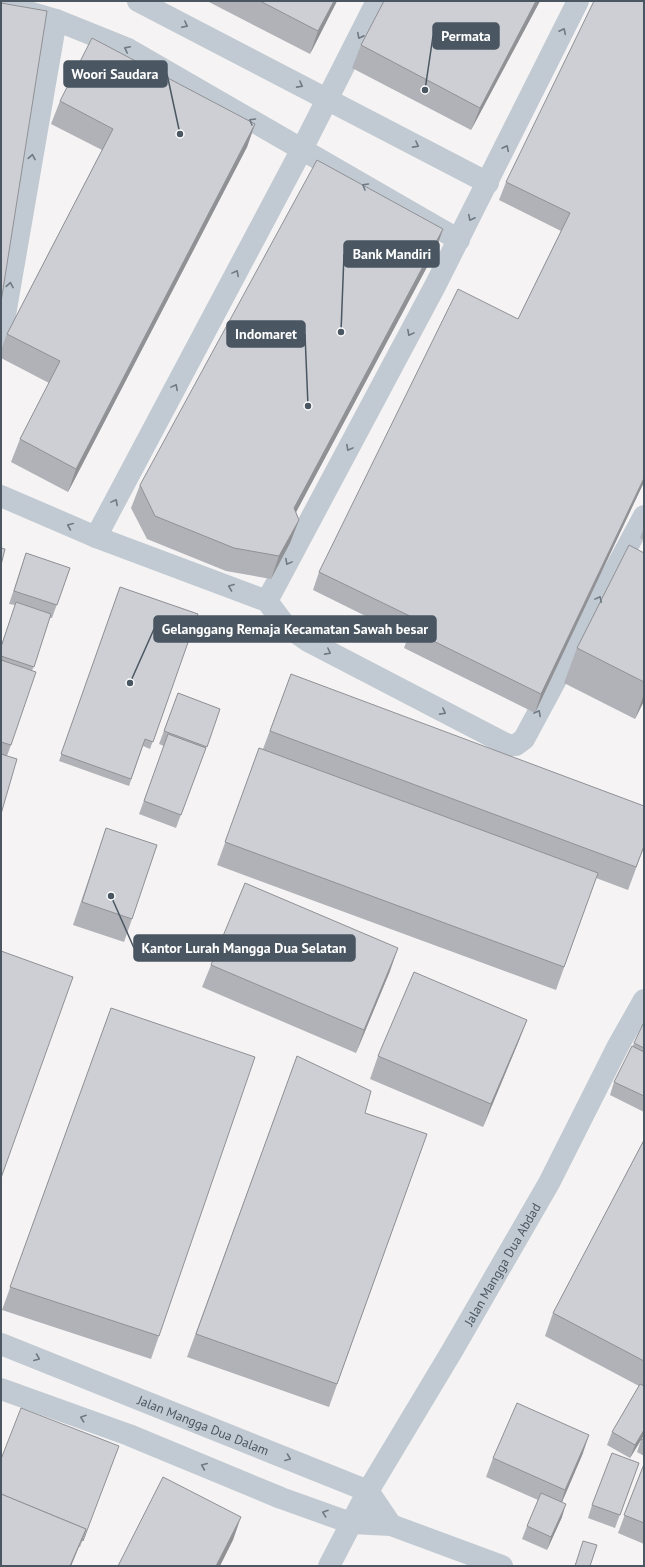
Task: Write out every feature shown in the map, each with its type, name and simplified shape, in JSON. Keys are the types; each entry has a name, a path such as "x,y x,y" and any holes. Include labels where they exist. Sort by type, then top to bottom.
{"street":[{"path":"138,1 162,6 327,99 488,183"},
{"path":"96,537 302,149 378,1"},
{"path":"267,601 459,240 578,1"},
{"path":"1,4 56,20 128,49 459,240"},
{"path":"1,338 56,20"},
{"path":"1,496 96,537 267,601 285,625 308,641 508,745 516,745 524,739 644,516"},
{"name":"Jalan Mangga Dua Abdad","path":"329,1566 368,1491 452,1351 636,1033 644,1000"},
{"name":"Jalan Mangga Dua Dalam","path":"1,1344 368,1491"},
{"path":"1,1389 129,1434 281,1498 351,1522 390,1525 502,1566"},
{"path":"368,1491 390,1525"}],"building":[{"path":"260,1 334,1 318,31"},
{"path":"384,1 536,1 480,108 361,45"},
{"path":"594,1 644,1 644,478 541,694 411,630 416,619 319,572 458,289 518,319 570,213 506,182"},
{"path":"1,3 47,11 1,302"},
{"path":"92,38 255,124 76,469 20,439 60,361 7,334 113,129 60,101"},
{"path":"317,160 443,229 294,508 299,520 279,556 234,548 155,516 140,485"},
{"path":"629,545 644,553 644,682 577,648"},
{"path":"1,548 5,549 1,565"},
{"path":"26,553 70,568 57,605 14,591"},
{"path":"120,587 198,614 153,742 145,739 131,779 61,754"},
{"path":"16,602 51,614 34,667 1,656 1,647"},
{"path":"1,660 36,672 11,745 1,742"},
{"path":"291,674 644,806 644,846 636,867 270,731"},
{"path":"178,693 220,709 207,747 164,731"},
{"path":"168,734 206,748 181,815 144,801"},
{"path":"259,748 598,873 564,967 225,842"},
{"path":"1,754 17,759 1,814"},
{"path":"106,828 157,845 132,919 82,902"},
{"path":"245,883 398,948 364,1030 211,965"},
{"path":"1,951 73,977 1,1178"},
{"path":"414,972 527,1020 491,1104 378,1056"},
{"path":"111,1008 255,1057 159,1336 10,1287"},
{"path":"644,1024 644,1048 634,1043"},
{"path":"632,1046 644,1052 644,1096 614,1082"},
{"path":"297,1056 371,1091 365,1113 427,1134 337,1384 196,1334"},
{"path":"644,1140 644,1361 553,1313"},
{"path":"640,1384 644,1386 644,1430 635,1445 612,1432"},
{"path":"517,1403 589,1435 565,1490 493,1458"},
{"path":"21,1408 119,1446 83,1541 82,1540 86,1529 1,1494 1,1459"},
{"path":"612,1453 639,1463 620,1515 592,1505"},
{"path":"644,1464 644,1523 624,1515"},
{"path":"163,1477 241,1517 216,1566 118,1566"},
{"path":"541,1493 566,1504 551,1537 527,1526"},
{"path":"1,1494 86,1529 70,1566 1,1566"},
{"path":"583,1541 597,1545 590,1566 575,1566"}],"place":[{"name":"Permata","path":"425,90"},
{"name":"Woori Saudara","path":"180,134"},
{"name":"Bank Mandiri","path":"341,332"},
{"name":"Indomaret","path":"308,406"},
{"name":"Gelanggang Remaja Kecamatan Sawah besar","path":"130,683"},
{"name":"Kantor Lurah Mangga Dua Selatan","path":"111,896"}]}
